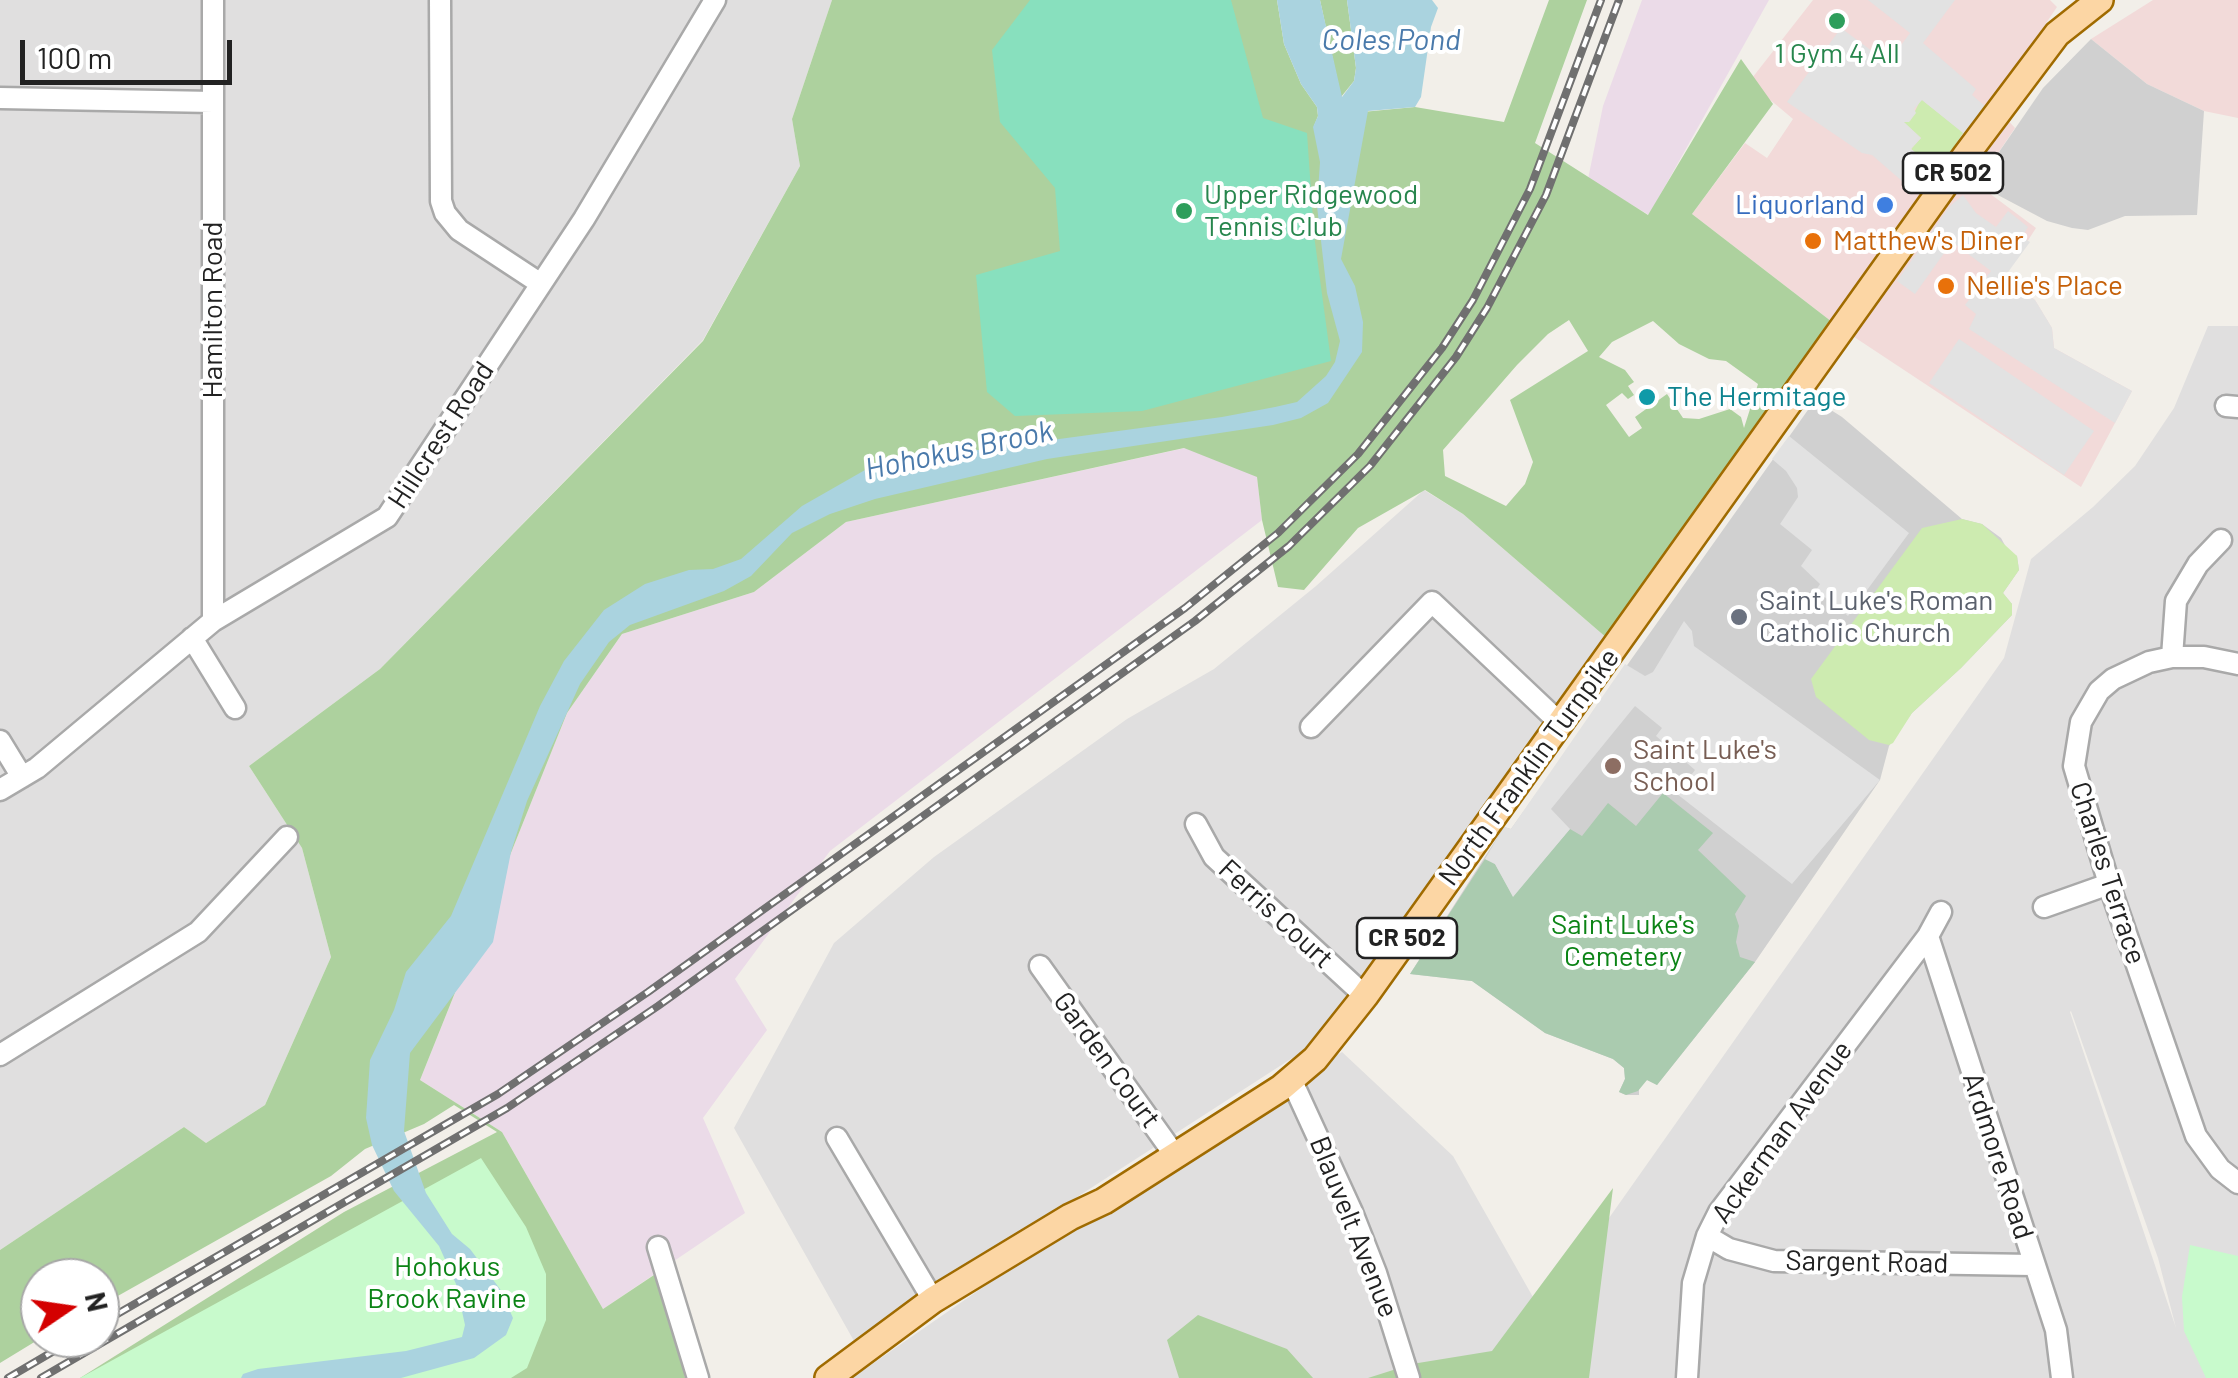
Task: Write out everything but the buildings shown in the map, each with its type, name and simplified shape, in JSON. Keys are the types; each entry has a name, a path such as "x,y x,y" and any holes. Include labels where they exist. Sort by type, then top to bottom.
{"main road":[{"name":"North Franklin Turnpike","path":"828,1378 933,1300 1070,1217 1104,1202 1254,1106 1326,1046 1834,339 2082,5"}],"street":[{"name":"Hamilton Road","path":"212,621 213,0"},
{"path":"440,0 441,201 445,213 459,230 541,284"},
{"name":"Hillcrest Road","path":"0,790 37,768 212,621 387,517 541,284 715,0"},
{"path":"0,98 213,102"},
{"path":"2172,657 2176,600 2198,564 2221,540"},
{"path":"1311,727 1432,602 1560,723"},
{"path":"192,638 235,708"},
{"name":"Charles Terrace","path":"2238,664 2204,657 2172,657 2149,662 2113,679 2099,691 2081,722 2074,766 2109,884 2196,1136 2220,1169 2238,1183"},
{"path":"0,741 22,777"},
{"name":"Ferris Court","path":"1196,824 1214,857 1365,996"},
{"path":"0,1055 198,932 287,837"},
{"path":"2044,907 2109,884"},
{"name":"Ackerman Avenue","path":"1688,1378 1693,1283 1707,1236 1734,1192 1928,936 1941,912"},
{"name":"Ardmore Road","path":"1928,936 2056,1330 2062,1378"},
{"name":"Garden Court","path":"1040,966 1174,1154"},
{"name":"Blauvelt Avenue","path":"1291,1079 1376,1272 1409,1378"},
{"path":"836,1138 933,1300"},
{"name":"Sargent Road","path":"1707,1236 1728,1250 1774,1261 2033,1265"},
{"path":"658,1247 698,1378"}],"shaded area":[{"path":"0,0 832,0 792,119 800,166 703,340 380,669 249,766 302,848 331,957 265,1105 206,1143 184,1127 0,1250"},
{"path":"1642,0 1769,0 1649,215 1588,179 1603,106"},
{"path":"1813,0 2050,0 2057,7 1992,103 2015,128 1977,184 2036,228 2005,276 2035,300 2052,328 2054,348 2132,391 2081,487 1836,325 1692,214 1745,143 1767,158 1793,119 1749,82"},
{"path":"1868,0 1955,0 1923,43 1976,89 1972,95 1986,107 1933,187 1932,180 1921,173 1910,188 1872,155 1862,153 1787,102 1841,28 1888,63 1910,33","holes":["1922,100 1963,133 1938,170 1911,149 1921,138 1904,122 1909,122"]},
{"path":"2153,0 2238,0 2238,118 2204,111 2147,84 2091,39"},
{"path":"2091,39 2147,84 2204,111 2197,215 2125,216 2088,230 2072,228 2047,221 1977,184 2043,88"},
{"path":"1963,195 1976,213 1996,227 2008,211 2028,227 2022,237 2030,242 2003,279 2035,300 2052,328 2054,348 2132,391 2115,423 1969,329 1976,314 1965,305 1991,271 1952,242 1915,294 1897,281 1949,207"},
{"path":"2208,326 2238,326 2238,1378 852,1378 1018,1263 1342,1052 1453,1156 1542,1313 2004,658 2031,559 2135,466 2174,408","holes":["2071,1011 2158,1258 2176,1328"]},
{"path":"1959,339 2094,431 2064,475 1929,383"},
{"path":"1815,400 1842,417 1962,519 1982,524 2001,538 2008,551 2017,556 2019,570 2003,593 2012,604 2012,615 1912,713 1889,746 1880,780 1755,962 1657,1085 1647,1080 1639,1086 1639,1095 1626,1095 1619,1092 1625,1079 1624,1068 1613,1059 1545,1033 1472,981 1410,974 1504,827 1511,829"},
{"path":"1789,436 1909,533 1848,616 1816,590 1820,584 1801,566 1812,550 1780,524 1798,497 1786,471 1772,459"},
{"path":"1185,448 1257,476 1262,520 830,851 735,979 767,1030 703,1118 745,1213 603,1309 502,1132 420,1080 567,713 622,634 754,592 846,522"},
{"path":"1424,490 1463,514 1608,639 1331,1033 854,1341 734,1128 834,943 934,857 1127,719 1214,669 1316,586"},
{"path":"1684,621 1692,631 1694,646 1880,780 1792,884 1677,794 1695,770 1656,736 1662,728 1635,706 1551,809 1570,829 1513,897 1495,864 1485,859 1504,827 1511,829 1625,664 1645,676 1653,672"}],"green space":[{"path":"832,0 1277,0 1284,44 1301,84 1317,107 1314,126 1352,113 1415,107 1504,122 1549,0 1587,0 1535,143 1648,215 1741,59 1773,104 1692,214 1836,325 1608,639 1463,514 1425,490 1358,528 1304,590 1278,587 1262,520 1257,477 1184,448 846,522 754,592 622,634 567,713 420,1080 502,1132 603,1309 657,1273 682,1354 685,1378 80,1378 112,1358 120,1358 120,1353 344,1212 497,1132 454,1105 424,1124 365,1149 331,1176 120,1295 120,1258 20,1258 20,1351 0,1363 0,1250 184,1127 206,1143 265,1105 331,957 302,848 249,766 380,669 703,341 800,166 792,119","holes":["1569,320 1588,351 1510,400 1533,462 1525,484 1506,506 1445,476 1443,450 1548,334","1653,321 1679,344 1709,359 1726,361 1758,384 1744,428 1741,417 1730,409 1699,419 1683,418 1667,394 1635,417 1642,428 1629,437 1606,405 1622,393 1628,399 1634,395 1628,386 1634,382 1625,370 1599,357 1612,342"]},
{"name":"Upper Ridgewood Tennis Club","path":"1030,0 1231,0 1263,118 1307,133 1314,235 1331,361 1142,411 1015,416 987,392 976,275 1060,251 1055,188 1000,122 992,50"},
{"path":"1320,0 1347,0 1356,68 1354,81 1341,97"},
{"path":"1921,99 1964,133 1938,171 1911,149 1921,138 1903,122 1910,121"},
{"path":"1962,519 1982,524 2017,556 2019,570 2003,593 2012,604 2012,615 1912,713 1893,743 1869,740 1816,697 1811,679 1922,528"},
{"name":"Saint Luke's Cemetery","path":"1663,793 1713,833 1698,850 1746,896 1735,914 1739,926 1736,942 1740,957 1755,962 1657,1085 1647,1080 1638,1091 1626,1095 1619,1092 1625,1079 1624,1068 1613,1059 1545,1033 1472,981 1410,974 1485,859 1495,864 1513,896 1570,829 1582,836 1608,803 1636,826"},
{"name":"Hohokus Brook Ravine","path":"481,1158 526,1227 546,1274 546,1320 527,1368 511,1378 80,1378"},
{"path":"1613,1188 1589,1378 1368,1378 1412,1364 1492,1351"},
{"path":"2190,1245 2238,1256 2238,1378 2206,1378 2184,1331 2182,1297"},
{"path":"1198,1315 1287,1349 1313,1378 1179,1378 1167,1340"}],"water":[{"name":"Coles Pond","path":"1277,0 1320,0 1342,97 1354,81 1356,68 1347,0 1432,0 1438,8 1431,27 1421,97 1415,107 1368,111 1341,259 1355,286 1363,322 1362,352 1328,403 1301,418 1273,425 1047,459 875,499 830,514 792,533 751,576 724,591 630,625 609,642 580,684 527,801 511,852 493,942 410,1053 404,1131 426,1193 452,1234 470,1249 500,1289 513,1318 506,1335 474,1358 401,1378 241,1378 258,1369 406,1351 462,1337 465,1325 456,1284 439,1246 394,1191 372,1145 366,1118 370,1060 394,1010 406,972 451,916 540,706 564,661 604,610 645,584 741,559 802,506 865,470 1275,407 1297,402 1326,376 1335,362 1340,341 1327,293 1317,206 1320,162 1313,127 1317,107 1301,84 1284,44"}],"railway":[{"path":"120,1312 498,1094 648,992 1185,608 1278,533 1358,454 1442,348 1473,300 1530,189 1601,0"},
{"path":"41,1378 507,1108 658,1006 1195,621 1289,546 1370,466 1456,357 1487,308 1546,195 1619,0"},
{"path":"8,1378 42,1358"}],"place":[{"name":"1 Gym 4 All","path":"1837,21"},
{"name":"Liquorland","path":"1885,205"},
{"name":"Upper Ridgewood Tennis Club","path":"1184,211"},
{"name":"Matthew's Diner","path":"1813,241"},
{"name":"Nellie's Place","path":"1946,286"},
{"name":"The Hermitage","path":"1647,397"},
{"name":"Saint Luke's Roman Catholic Church","path":"1739,617"},
{"name":"Saint Luke's School","path":"1613,766"}],"water label":[{"name":"Hohokus Brook","path":"959,450"}]}
